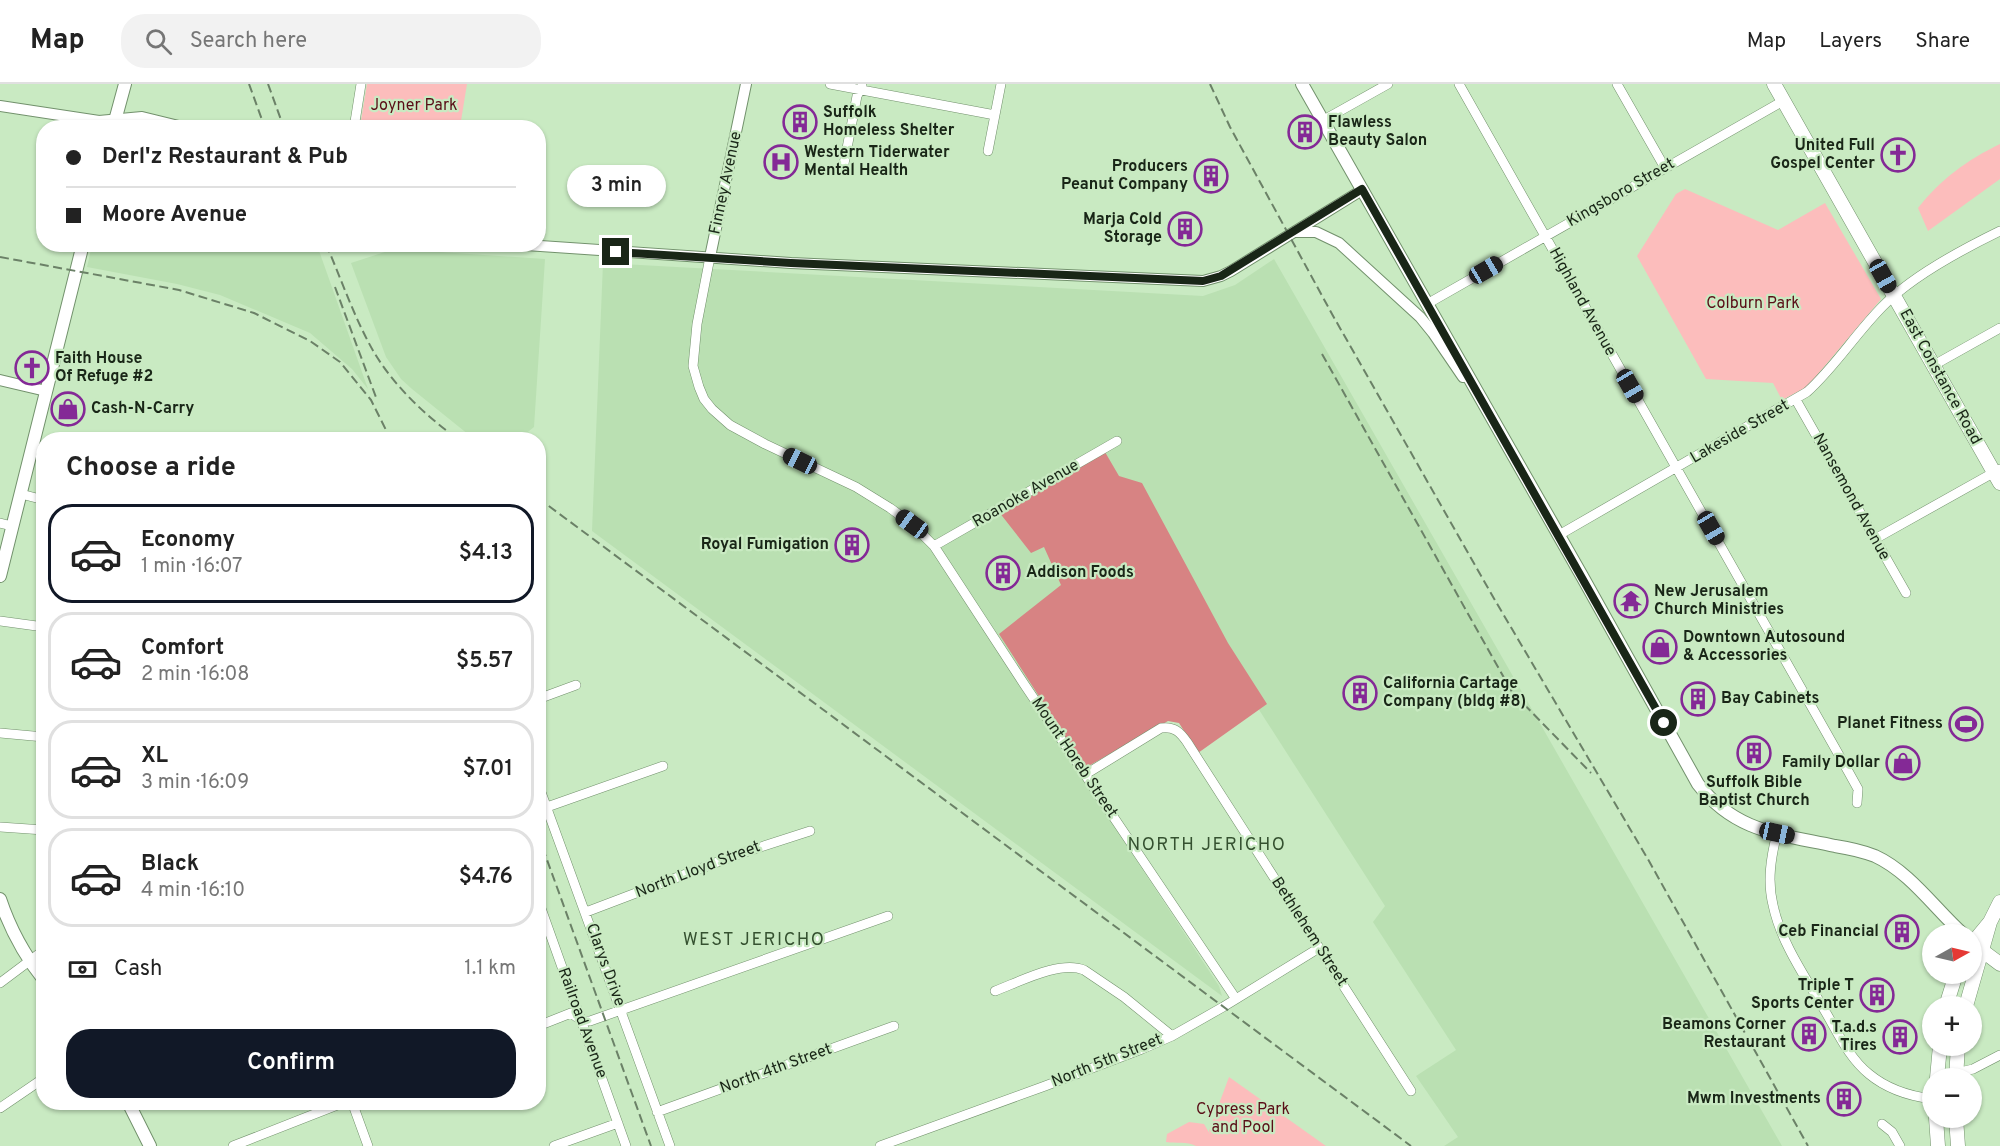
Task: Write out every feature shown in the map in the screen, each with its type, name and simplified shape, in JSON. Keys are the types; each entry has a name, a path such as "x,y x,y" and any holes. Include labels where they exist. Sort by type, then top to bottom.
{"main road":[{"path":"115,120 125,84"},
{"path":"1302,84 1698,784 1707,796 1730,816 1758,829 1860,851 1888,863 1953,924"},
{"name":"East Constance Road","path":"1774,84 1998,475"},
{"path":"36,432 81,252"},
{"path":"0,576 6,525 21,494 36,432"},
{"path":"0,899 11,928 36,969"},
{"path":"1982,931 1990,922 2000,902"},
{"path":"1982,950 2000,964"},
{"path":"132,1110 150,1146"},
{"path":"1937,1128 1938,1146"},
{"path":"1957,1128 1958,1146"}],"street":[{"path":"355,120 361,84"},
{"name":"Finney Avenue","path":"746,84 697,324 693,366 699,387 712,409 730,425 856,487 912,524 934,546"},
{"path":"830,84 862,87 995,115"},
{"path":"988,151 1001,84"},
{"path":"1322,121 1388,84"},
{"name":"Highland Avenue","path":"1459,84 1858,789 1857,803"},
{"path":"1617,84 1665,168"},
{"path":"843,170 857,96 862,87"},
{"name":"Kingsboro Street","path":"1427,304 1783,100"},
{"path":"0,106 92,120"},
{"path":"130,120 142,117 154,120"},
{"path":"546,246 982,272 1203,281 1221,276 1362,189"},
{"name":"Lakeside Street","path":"1559,535 1796,400 1819,382 1851,342 1894,296 1923,275 2000,231"},
{"path":"1289,233 1316,232 1332,238 1379,279 1433,333 1497,428"},
{"path":"1934,365 2000,328"},
{"path":"0,380 46,391"},
{"name":"Nansemond Avenue","path":"1796,400 1906,593"},
{"name":"Roanoke Avenue","path":"934,546 1117,441"},
{"path":"1875,540 1998,475"},
{"path":"21,494 36,498"},
{"name":"Mount Horeb Street","path":"934,546 1023,684 1236,999"},
{"path":"0,621 36,626"},
{"path":"546,696 576,685"},
{"name":"Bethlehem Street","path":"1086,774 1161,728 1173,728 1187,742 1412,1091"},
{"path":"0,733 36,736"},
{"path":"547,807 663,766"},
{"name":"Clarys Drive","path":"547,807 670,1146"},
{"path":"0,827 36,829"},
{"name":"North Lloyd Street","path":"586,912 757,848 810,831"},
{"path":"1777,833 1770,867 1773,907 1785,939 1805,976 1849,1052 1868,1074 1888,1087 1922,1097"},
{"path":"546,1023 572,1013 582,1021 590,1022 888,916"},
{"name":"Railroad Avenue","path":"546,922 626,1146"},
{"name":"North 5th Street","path":"880,1146 1120,1058 1172,1036 1319,948"},
{"path":"0,983 36,955"},
{"path":"995,991 1061,967 1077,967 1124,997 1172,1036"},
{"name":"North 4th Street","path":"657,1112 894,1026"},
{"path":"1977,1068 2000,1055"},
{"path":"0,1108 36,1083"},
{"path":"233,1146 325,1110"},
{"path":"355,1110 368,1146"},
{"path":"554,1146 618,1123"},
{"path":"1882,1124 1892,1132 1900,1146"},
{"path":"909,1136 913,1146"}],"shaded area":[{"path":"90,252 319,252 368,389 352,369 310,333 220,295 177,284 87,267"},
{"path":"385,252 439,252 545,259 534,427 528,432 465,432 412,389 401,379 386,357 351,263"},
{"path":"1274,259 1782,1146 1444,1146 1458,1137 1416,1076 1456,1050 1373,922 1385,906 1238,677 1095,695 1045,721 1219,986 1222,996 592,531 603,263 1203,296 1235,285"},
{"path":"1105,452 1119,476 1142,483 1228,643 1267,704 1198,753 1179,723 1168,721 1085,768 999,634 1061,585 1044,547 1031,553 999,512"}],"green space":[{"name":"Joyner Park","path":"367,84 467,84 461,120 361,120"},
{"path":"2000,144 2000,179 1928,231 1918,208 1955,171"},
{"name":"Colburn Park","path":"1685,189 1778,230 1825,203 1881,299 1807,387 1782,400 1773,383 1706,379 1637,256 1676,194"},
{"name":"Cypress Park and Pool","path":"1229,1077 1326,1146 1196,1146 1166,1142 1167,1134 1189,1122 1204,1124 1210,1134 1209,1131"}],"railway":[{"path":"249,84 262,120"},
{"path":"268,84 281,120"},
{"path":"1210,84 1230,127 1332,314 1496,602 1649,861 1808,1146"},
{"path":"329,252 361,328 375,354 412,401 449,432"},
{"path":"0,257 179,290 254,313 310,341 340,362 371,400 387,432"},
{"path":"335,287 377,400"},
{"path":"1322,354 1512,692 1591,773"},
{"path":"546,504 1411,1146"},
{"path":"546,857 651,1146"}],"place":[{"name":"Suffolk Homeless Shelter","path":"800,122"},
{"name":"Flawless Beauty Salon","path":"1305,132"},
{"name":"United Full Gospel Center","path":"1898,155"},
{"name":"Western Tiderwater Mental Health","path":"781,162"},
{"name":"Producers Peanut Company","path":"1211,176"},
{"name":"Marja Cold Storage","path":"1185,229"},
{"name":"Faith House Of Refuge #2","path":"32,368"},
{"name":"Cash-N-Carry","path":"68,409"},
{"name":"Royal Fumigation","path":"852,545"},
{"name":"Addison Foods","path":"1003,573"},
{"name":"New Jerusalem Church Ministries","path":"1631,601"},
{"name":"Downtown Autosound & Accessories","path":"1660,647"},
{"name":"California Cartage Company (bldg #8)","path":"1360,693"},
{"name":"Bay Cabinets","path":"1698,699"},
{"name":"Planet Fitness","path":"1966,724"},
{"name":"Suffolk Bible Baptist Church","path":"1754,753"},
{"name":"Family Dollar","path":"1903,763"},
{"name":"Ceb Financial","path":"1902,932"},
{"name":"Triple T Sports Center","path":"1877,995"},
{"name":"Beamons Corner Restaurant","path":"1809,1034"},
{"name":"T.a.d.s Tires","path":"1900,1037"},
{"name":"Mwm Investments","path":"1844,1099"}],"district":[{"name":"NORTH JERICHO","path":"1207,845"},
{"name":"WEST JERICHO","path":"754,940"}],"route":[{"path":"616,252 791,263 1183,282 1203,281 1221,276 1362,189 1664,723"}]}
